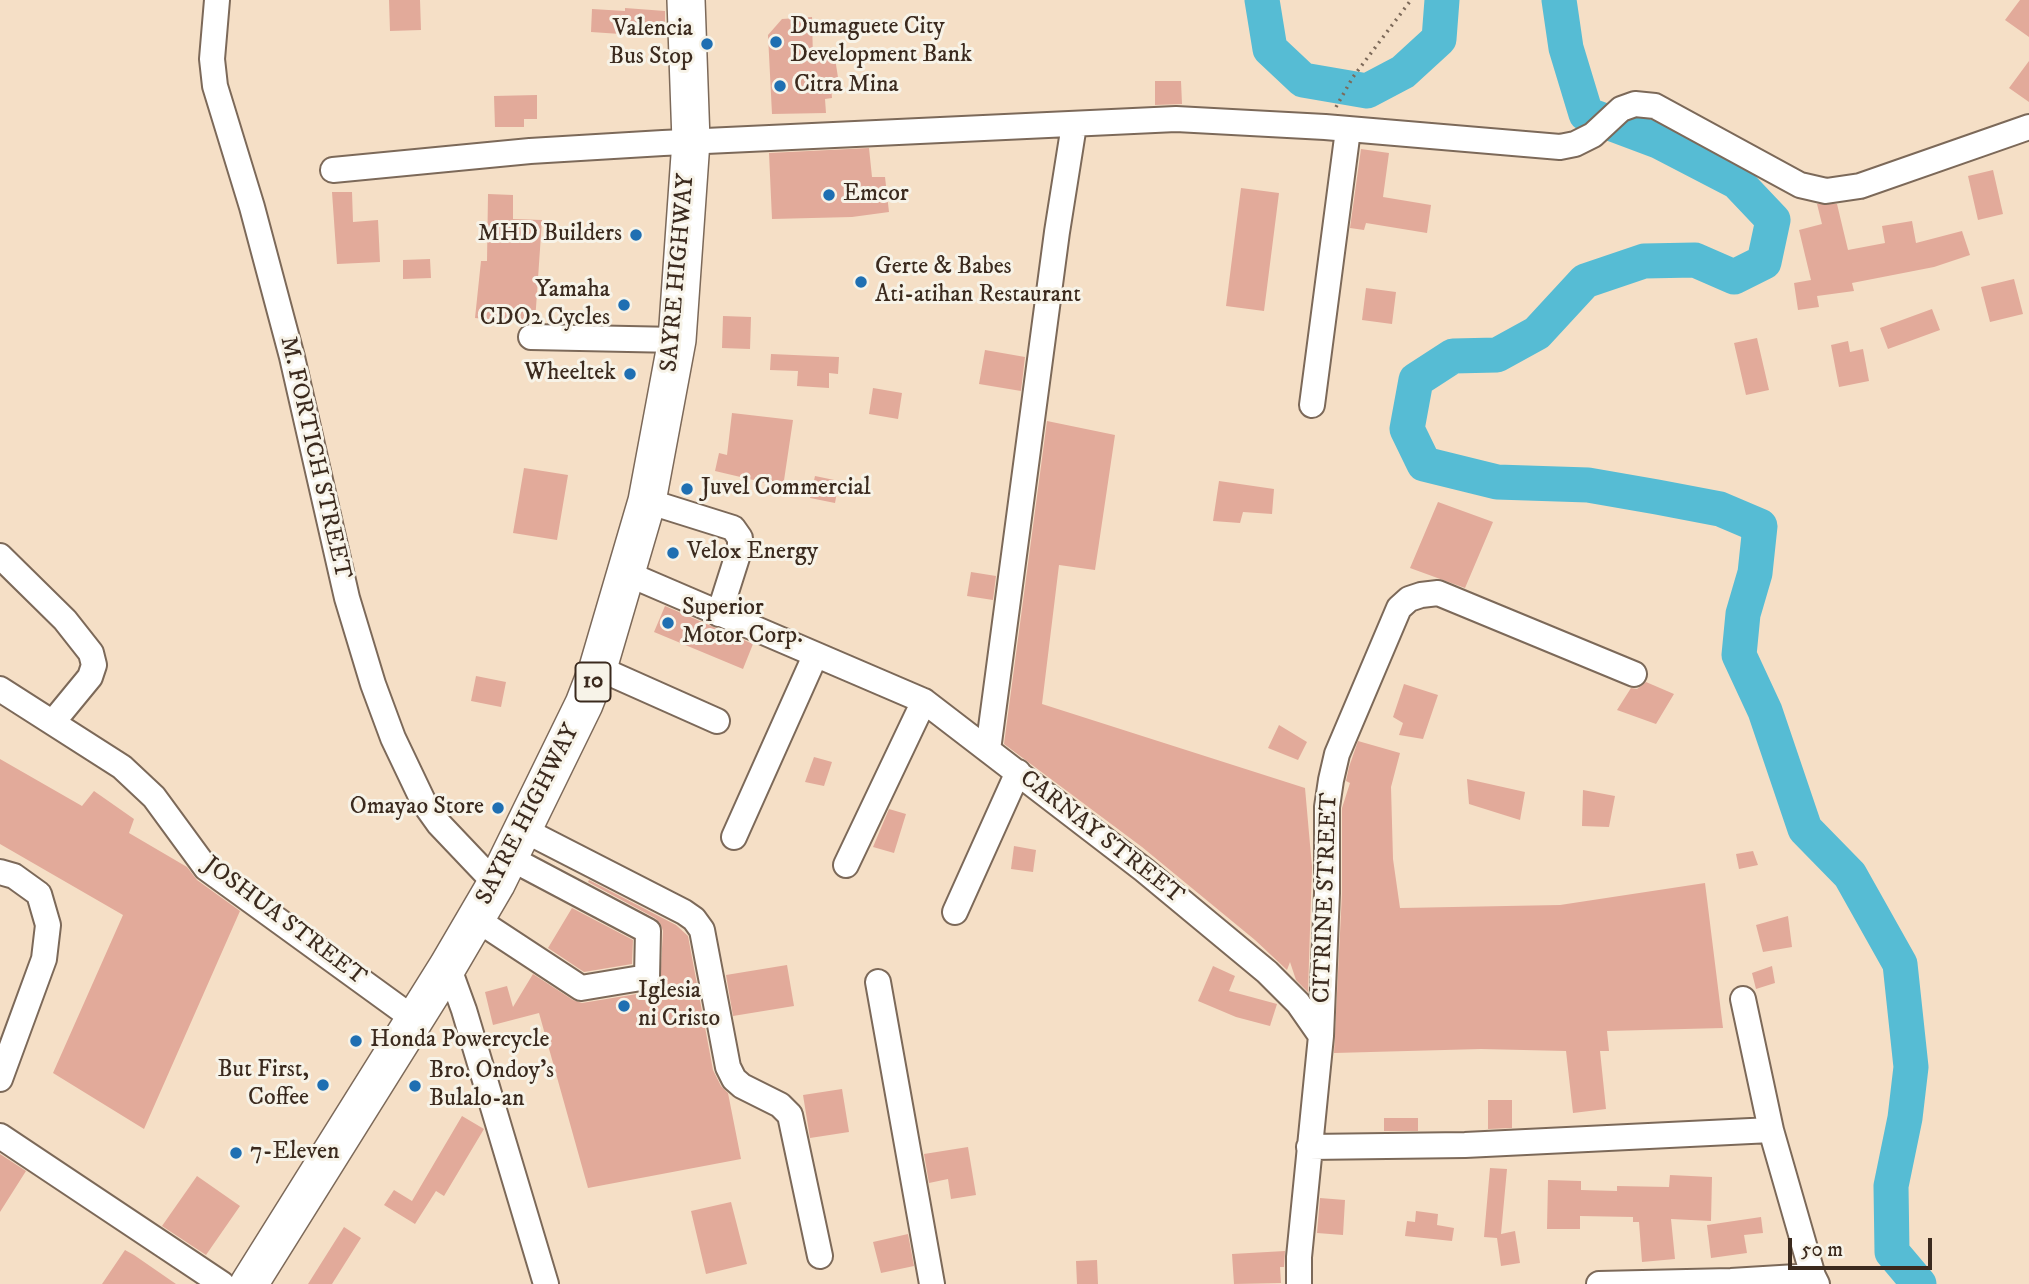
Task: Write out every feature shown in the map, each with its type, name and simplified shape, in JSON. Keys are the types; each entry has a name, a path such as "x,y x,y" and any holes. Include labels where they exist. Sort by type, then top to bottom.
{"highway":[{"name":"SAYRE HIGHWAY","path":"249,1284 475,919 510,857 584,704 598,668 628,574 647,501 677,340 691,141 687,0"}],"street":[{"name":"M. FORTICH STREET","path":"217,0 212,59 215,86 292,357 347,598 373,684 393,738 424,803 439,824 510,857"},
{"path":"333,170 530,151 691,141 1176,119 1560,147 1575,145 1593,135 1620,109 1635,104 1655,106 1800,185 1826,191 1860,186 2029,127"},
{"path":"988,750 1057,232 1074,125"},
{"path":"1312,405 1336,129"},
{"path":"531,337 677,340"},
{"path":"647,501 733,528 740,538 740,548 719,614"},
{"path":"0,556 65,620 91,653 94,665 90,677 53,722"},
{"name":"CARNAY STREET","path":"628,574 924,701 1144,870 1267,971 1298,1003 1321,1036"},
{"name":"CITRINE STREET","path":"1321,1036 1327,893 1327,807 1331,780 1337,754 1399,608 1409,599 1438,593 1634,674"},
{"path":"734,837 815,656"},
{"path":"598,668 718,721"},
{"name":"JOSHUA STREET","path":"0,689 122,767 154,797 206,868 414,1018"},
{"path":"846,865 924,701"},
{"path":"955,912 1018,772"},
{"path":"475,919 581,988 647,977 648,931 510,857"},
{"path":"510,857 684,912 694,919 702,930 728,1068 742,1086 780,1105 790,1115 820,1256"},
{"path":"0,872 14,876 39,894 48,925 44,960 0,1079"},
{"path":"448,966 464,1010 546,1284"},
{"path":"877,982 932,1284"},
{"path":"1599,1284 1815,1280 1771,1130 1743,999"},
{"path":"1299,1284 1299,1257 1321,1036"},
{"path":"1309,1147 1465,1145 1771,1130"},
{"path":"0,1136 222,1284"}],"path":[{"path":"1336,129 1353,77 1411,0"}],"building":[{"path":"389,0 420,0 421,30 390,31"},
{"path":"2020,0 2029,0 2029,37 2005,20"},
{"path":"625,8 665,11 665,37 591,32 592,9 625,11"},
{"path":"812,17 813,60 835,58 839,84 831,86 832,98 825,99 826,113 772,114 768,35 782,19"},
{"path":"2029,61 2029,102 2009,88"},
{"path":"1155,81 1181,81 1182,104 1155,105"},
{"path":"537,95 537,119 524,119 524,127 495,127 494,96"},
{"name":"Emcor","path":"869,148 872,177 885,177 889,212 852,217 772,219 769,153"},
{"path":"1361,149 1389,153 1383,197 1431,205 1427,233 1366,223 1364,230 1350,228"},
{"path":"1993,170 2003,214 1978,220 1968,176"},
{"path":"1241,188 1279,193 1264,311 1226,306"},
{"path":"332,192 352,192 353,222 378,220 380,262 337,264"},
{"path":"488,194 513,195 513,219 542,220 535,322 475,318 481,261 487,261"},
{"path":"1817,204 1837,204 1848,250 1885,243 1882,226 1912,221 1916,243 1962,231 1970,255 1934,267 1852,283 1854,291 1817,296 1819,307 1798,310 1794,283 1811,280 1799,230 1822,224"},
{"path":"430,259 431,278 403,279 403,260"},
{"path":"2014,279 2023,314 1990,322 1981,287"},
{"path":"1366,288 1396,292 1392,324 1362,320"},
{"path":"1932,309 1940,330 1888,349 1880,328"},
{"path":"723,316 751,317 750,349 722,348"},
{"path":"1757,338 1769,390 1746,395 1734,343"},
{"path":"1848,341 1850,352 1863,349 1869,381 1839,387 1831,345"},
{"path":"985,350 1025,357 1021,391 979,384"},
{"path":"771,354 839,357 838,374 829,373 829,388 797,386 798,371 770,370"},
{"path":"873,388 902,393 898,419 869,414"},
{"path":"732,413 793,420 783,487 715,471 719,453 727,455"},
{"path":"1047,421 1115,435 1095,570 1059,565 1042,704 1305,788 1312,867 1308,992 1296,980 1290,962 1287,970 1255,940 1142,847 1004,744"},
{"path":"524,468 568,475 557,540 513,533"},
{"path":"815,476 839,481 835,503 810,498"},
{"path":"1219,481 1274,489 1272,514 1243,512 1240,523 1213,521"},
{"path":"1438,502 1493,522 1465,588 1410,568"},
{"path":"971,572 996,576 993,600 967,596"},
{"path":"665,606 753,644 743,669 654,632"},
{"path":"476,676 506,682 501,707 471,701"},
{"path":"1646,682 1674,694 1656,724 1617,710 1631,688 1637,689"},
{"path":"1404,684 1438,695 1423,739 1399,735 1403,723 1393,717"},
{"path":"1279,725 1307,742 1298,760 1268,748"},
{"path":"1358,741 1400,753 1391,787 1393,859 1400,908 1560,905 1705,883 1723,1028 1607,1031 1609,1051 1600,1051 1606,1109 1573,1113 1566,1051 1481,1049 1334,1053 1342,893 1342,808 1350,783 1346,781 1349,767"},
{"path":"814,757 832,762 824,786 805,782"},
{"path":"0,759 82,806 94,791 134,819 129,833 187,867 197,880 240,911 144,1129 53,1073 123,915 0,844"},
{"path":"1467,779 1525,792 1520,820 1469,804"},
{"path":"1583,790 1615,796 1609,827 1582,826"},
{"path":"889,809 906,814 894,853 873,847"},
{"path":"1014,846 1036,850 1033,872 1011,869"},
{"path":"1753,851 1758,865 1739,869 1736,854"},
{"name":"Iglesia ni Cristo","path":"589,880 676,925 688,936 713,1070 728,1093 741,1159 588,1188 539,1013 493,1025 485,992 507,986 513,1007 533,974 582,1003 649,992 660,984 663,931 660,923 588,882"},
{"path":"572,908 633,940 632,964 584,972 548,948"},
{"path":"1788,916 1792,947 1763,952 1756,925"},
{"path":"787,965 794,1006 733,1016 726,975"},
{"path":"1213,966 1235,976 1229,991 1277,1004 1270,1026 1236,1017 1198,1001"},
{"path":"1772,966 1775,983 1756,989 1752,973"},
{"path":"842,1089 849,1132 810,1138 803,1095"},
{"path":"1488,1100 1512,1100 1512,1128 1488,1129"},
{"path":"462,1116 484,1129 444,1196 436,1191 415,1224 384,1205 394,1190 412,1201"},
{"path":"1384,1118 1418,1118 1418,1131 1384,1131"},
{"path":"968,1147 976,1195 951,1199 948,1179 929,1183 924,1154"},
{"path":"0,1154 26,1171 0,1212"},
{"path":"1490,1168 1507,1169 1501,1234 1515,1231 1520,1263 1501,1266 1497,1238 1484,1237"},
{"path":"1670,1175 1712,1177 1711,1221 1671,1219 1675,1259 1642,1262 1639,1222 1633,1222 1633,1217 1580,1216 1580,1229 1547,1229 1548,1180 1581,1181 1581,1190 1617,1191 1617,1186 1669,1187"},
{"path":"197,1176 240,1206 206,1255 162,1226"},
{"path":"1320,1198 1345,1200 1343,1235 1317,1233"},
{"path":"731,1202 747,1264 706,1274 691,1211"},
{"path":"1416,1211 1438,1214 1437,1225 1454,1228 1452,1241 1405,1236 1407,1221 1415,1222"},
{"path":"1761,1217 1763,1233 1744,1235 1747,1253 1711,1258 1707,1225"},
{"path":"344,1227 361,1238 332,1284 308,1284"},
{"path":"908,1234 914,1266 881,1273 873,1242"},
{"path":"125,1250 134,1255 176,1284 102,1284"},
{"path":"1285,1251 1284,1267 1280,1267 1281,1283 1234,1284 1232,1254"},
{"path":"1097,1260 1098,1284 1077,1284 1076,1261"}],"waterway":[{"path":"1262,0 1270,49 1303,80 1367,91 1403,72 1439,39 1442,0"},
{"path":"1559,0 1566,48 1586,114 1658,141 1737,182 1773,220 1764,262 1734,277 1695,260 1644,261 1585,281 1537,333 1497,355 1453,356 1416,380 1407,429 1424,464 1497,482 1588,485 1657,497 1720,509 1760,526 1755,573 1743,614 1739,655 1765,711 1805,829 1850,875 1900,964 1911,1067 1905,1118 1891,1186 1892,1252 1919,1284"}],"place":[{"name":"Dumaguete City Development Bank","path":"776,42"},
{"name":"Valencia Bus Stop","path":"707,44"},
{"name":"Citra Mina","path":"780,86"},
{"name":"Emcor","path":"829,195"},
{"name":"MHD Builders","path":"636,235"},
{"name":"Gerte & Babes Ati-atihan Restaurant","path":"861,282"},
{"name":"Yamaha CDO2 Cycles","path":"624,305"},
{"name":"Wheeltek","path":"630,374"},
{"name":"Juvel Commercial","path":"687,489"},
{"name":"Velox Energy","path":"673,553"},
{"name":"Superior Motor Corp.","path":"668,623"},
{"name":"Omayao Store","path":"498,808"},
{"name":"Iglesia ni Cristo","path":"624,1006"},
{"name":"Honda Powercycle","path":"356,1041"},
{"name":"But First, Coffee","path":"323,1085"},
{"name":"Bro. Ondoy's Bulalo-an","path":"415,1086"},
{"name":"7-Eleven","path":"236,1153"}]}
